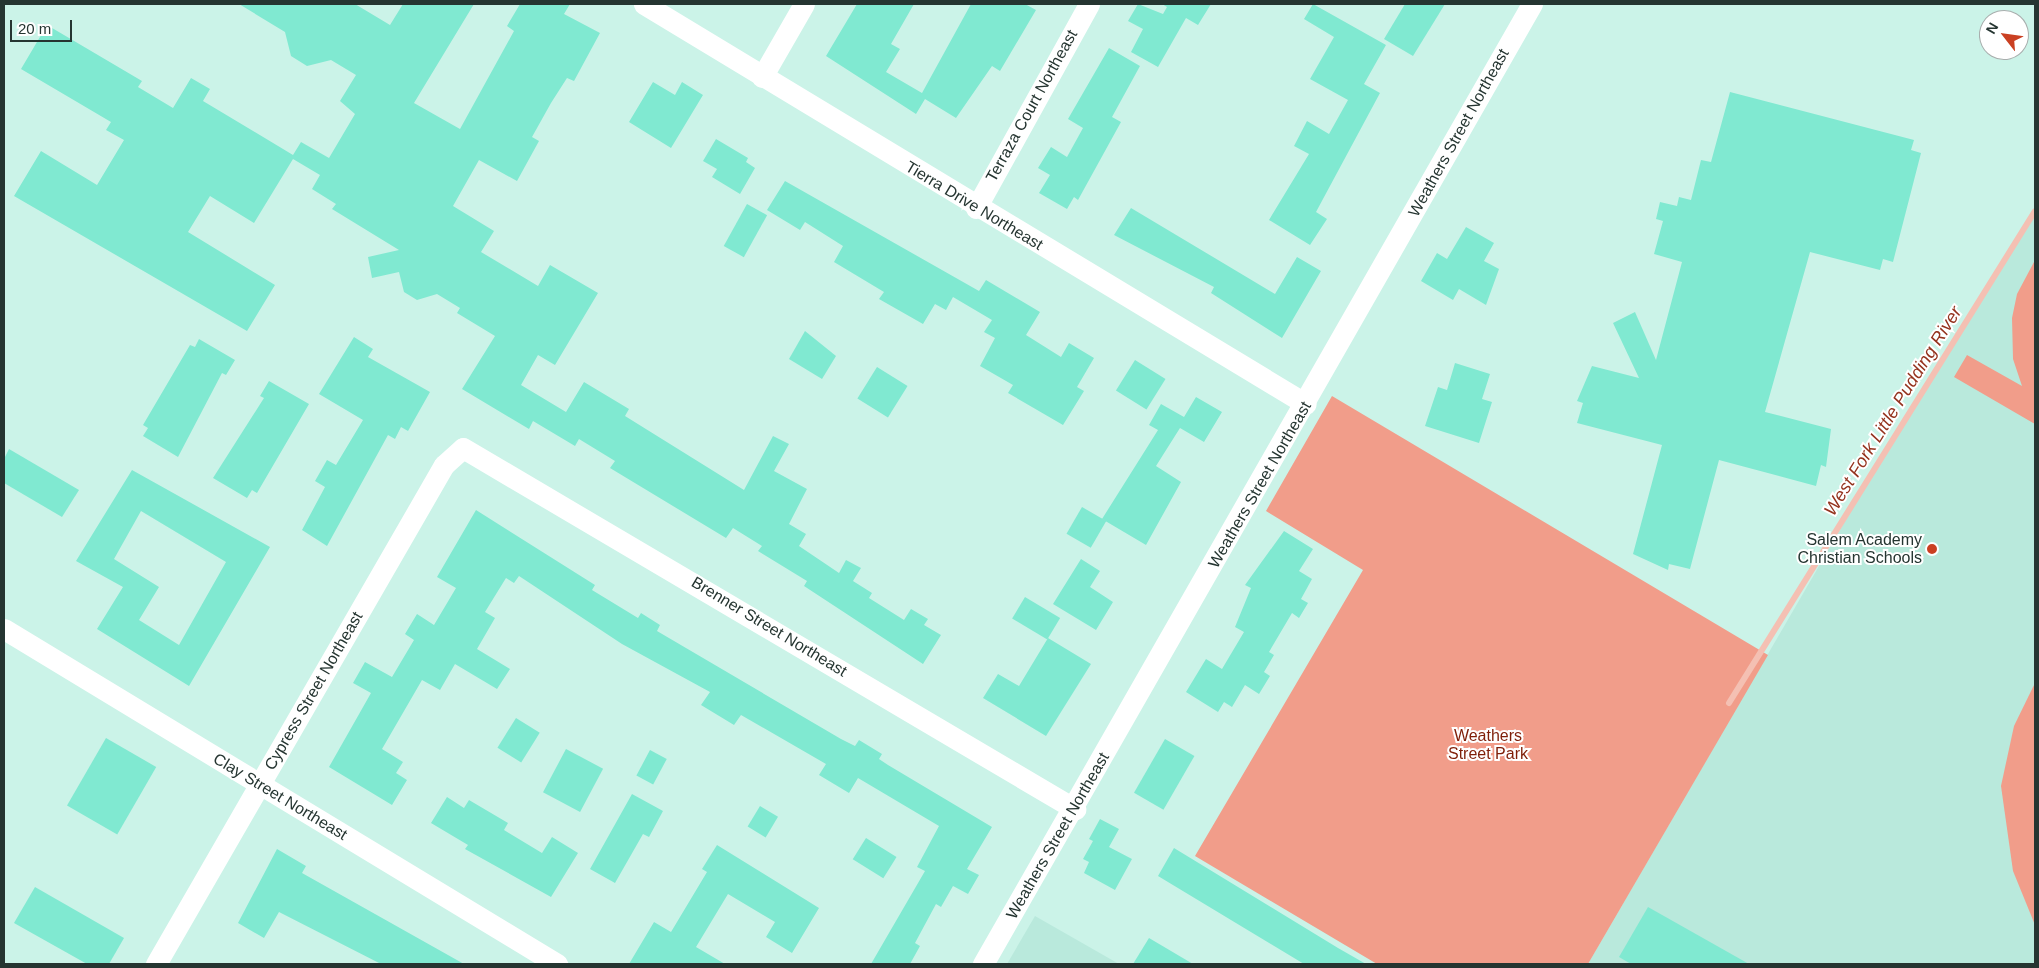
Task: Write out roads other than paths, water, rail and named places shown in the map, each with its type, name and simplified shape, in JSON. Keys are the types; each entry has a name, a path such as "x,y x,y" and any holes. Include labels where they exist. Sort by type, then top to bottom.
{"street":[{"name":"Tierra Drive Northeast","path":"644,4 976,208 1306,404"},
{"path":"762,77 804,4"},
{"name":"Terraza Court Northeast","path":"976,208 1089,4"},
{"name":"Weathers Street Northeast","path":"983,964 1075,809 1532,4"},
{"name":"Brenner Street Northeast","path":"463,448 1075,809"},
{"name":"Cypress Street Northeast","path":"156,964 444,465 463,448"},
{"name":"Clay Street Northeast","path":"4,628 557,964"}],"waterway":[{"name":"West Fork Little Pudding River","path":"1729,703 2035,211"}],"place":[{"name":"Salem Academy Christian Schools","path":"1932,549"}],"park label":[{"name":"Weathers Street Park","path":"1488,745"}]}
